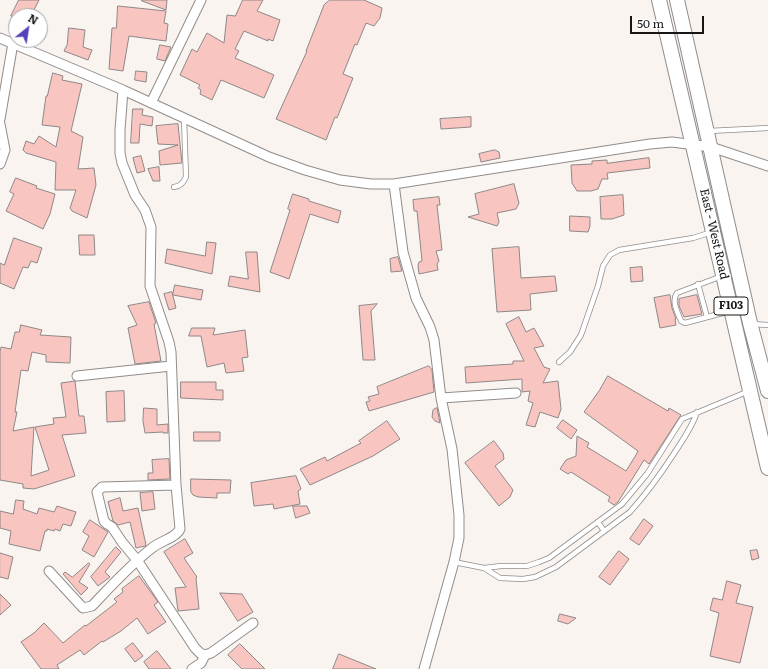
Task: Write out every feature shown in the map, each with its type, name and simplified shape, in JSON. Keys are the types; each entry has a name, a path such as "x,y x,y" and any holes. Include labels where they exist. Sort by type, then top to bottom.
{"main road":[{"name":"East - West Road","path":"659,0 768,468"},
{"name":"East - West Road","path":"677,0 750,323 760,351 768,391"}],"street":[{"path":"151,103 201,0"},
{"path":"0,119 12,48"},
{"path":"25,48 123,90 269,156 324,176 356,183 394,184 650,144 672,142 711,147 768,166"},
{"path":"49,571 84,608 92,606 137,560 156,544 178,533 181,525 176,484 169,342 150,286 152,227 145,210 135,195 122,163 120,152 120,130 123,90"},
{"path":"0,124 5,150 0,164"},
{"path":"394,184 403,252 416,298 430,327 434,340 441,398 452,449 459,515 459,538 454,562 424,669"},
{"path":"77,376 171,366"},
{"path":"441,398 516,393"},
{"path":"176,484 102,487 97,492 104,521 112,527 137,560 189,640 200,653 211,653 253,623"},
{"path":"192,669 201,663 205,654"}],"lane":[{"path":"174,187 184,183 186,177 184,118"},
{"path":"707,132 768,128"},
{"path":"558,362 570,352 581,334 598,286 603,266 610,255 619,250 693,238 713,231"},
{"path":"723,275 698,284 675,295 675,304 683,323 732,311"},
{"path":"698,284 707,317"},
{"path":"750,323 768,325"},
{"path":"454,562 484,568 501,566 527,566 549,558 622,504 647,474 682,419 750,391"},
{"path":"484,568 500,578 523,579 535,577 556,567 630,512 657,479 692,426 697,412"},
{"path":"598,522 604,531"}],"building":[{"path":"19,0 39,0 35,8 15,8"},
{"path":"167,0 166,10 142,1"},
{"path":"243,0 263,0 257,11 280,20 273,41 268,39 268,41 244,31 235,49 239,51 235,58 274,75 264,98 221,80 212,100 200,94 201,90 198,88 200,85 180,75 192,49 197,52 207,33 224,43 227,15 235,16"},
{"path":"330,0 364,0 382,8 380,18 374,26 366,23 357,45 355,44 343,74 353,78 337,118 335,117 326,140 276,119 307,51 324,5"},
{"path":"118,6 166,11 164,23 168,24 166,41 129,36 123,71 109,69 112,28 116,28"},
{"path":"69,28 85,30 83,47 92,50 88,60 64,51 67,45"},
{"path":"160,45 171,47 165,61 157,59"},
{"path":"136,71 147,72 146,82 135,80"},
{"path":"53,73 63,76 62,80 82,84 71,131 83,137 78,169 94,168 96,185 87,218 72,211 70,208 76,190 55,190 56,162 26,153 23,150 26,141 34,144 39,136 56,147 60,127 42,125 46,96"},
{"path":"133,109 143,109 142,115 153,117 152,126 140,124 139,143 131,143"},
{"path":"471,117 471,127 441,129 440,119"},
{"path":"178,124 182,163 160,165 159,151 178,145 158,144 156,126"},
{"path":"495,150 499,152 500,158 481,162 479,154"},
{"path":"141,156 145,171 137,173 133,158"},
{"path":"649,158 650,168 607,173 608,179 602,179 598,189 591,191 577,191 572,183 571,165 592,164 592,161 607,160 607,163"},
{"path":"159,167 160,181 153,181 148,169"},
{"path":"16,178 37,186 36,188 55,194 50,214 43,229 6,211 14,194 10,192"},
{"path":"514,184 519,203 516,209 497,213 499,222 497,226 468,217 479,214 475,194"},
{"path":"293,194 309,199 309,201 341,211 338,223 310,214 289,279 270,272 290,210 288,209"},
{"path":"623,195 624,215 612,219 601,219 600,197"},
{"path":"439,197 440,205 437,205 442,250 436,251 439,261 437,264 438,270 419,274 418,266 419,262 422,261 417,211 414,211 413,200"},
{"path":"570,216 590,217 588,232 570,231"},
{"path":"79,235 94,235 95,255 80,255"},
{"path":"14,238 42,248 37,263 31,261 28,268 23,267 14,289 0,283 0,263 4,265"},
{"path":"207,242 216,243 212,274 165,263 167,249 205,256"},
{"path":"519,247 521,278 555,276 557,291 530,294 531,310 497,312 492,249"},
{"path":"246,252 257,252 260,292 228,286 230,276 248,279"},
{"path":"398,257 402,271 391,272 390,259"},
{"path":"642,267 643,281 631,282 630,268"},
{"path":"175,285 203,290 201,300 173,295"},
{"path":"172,292 176,308 169,310 164,294"},
{"path":"670,295 676,325 660,328 654,298"},
{"path":"697,295 702,314 684,317 679,306 679,299"},
{"path":"149,302 156,323 154,324 161,361 135,364 128,328 137,325 128,306"},
{"path":"377,304 371,311 375,360 363,360 359,306"},
{"path":"519,317 526,332 534,328 544,346 534,348 544,367 550,369 543,383 558,381 561,409 558,418 540,412 535,427 526,425 533,403 528,401 530,391 522,392 522,379 466,383 465,367 513,364 513,361 524,361 506,324"},
{"path":"21,325 42,330 40,335 71,337 70,363 46,362 46,355 32,352 28,371 21,370 15,412 17,412 13,431 34,427 31,476 49,470 35,427 54,424 53,418 66,417 61,383 75,381 79,416 84,416 86,433 62,435 75,476 34,489 23,488 23,484 0,480 0,351 1,347 11,349 15,332 19,332"},
{"path":"192,328 215,328 213,335 245,330 248,357 242,358 244,371 226,373 224,363 207,367 201,336 189,336"},
{"path":"429,366 432,370 434,392 369,411 366,402 370,401 368,397 379,394 377,387"},
{"path":"608,376 668,411 669,408 681,415 649,464 644,460 618,502 614,505 608,501 610,497 571,472 568,474 560,469 566,460 576,456 577,436 589,443 587,447 626,471 636,455 638,451 584,412"},
{"path":"181,382 216,382 216,390 223,390 223,400 181,398"},
{"path":"124,391 125,421 107,422 106,392"},
{"path":"144,408 157,409 157,425 168,424 168,433 145,433 143,421"},
{"path":"437,408 440,423 435,421 432,417 433,410"},
{"path":"563,420 577,430 571,439 557,428"},
{"path":"387,421 400,439 373,456 310,485 300,469 325,457 327,461 361,443 359,441"},
{"path":"194,432 220,432 220,441 194,441"},
{"path":"494,441 503,453 504,459 495,466 513,490 510,497 499,506 465,463"},
{"path":"169,459 170,479 148,480 148,473 153,473 152,460"},
{"path":"296,476 301,489 298,491 300,504 274,509 273,504 254,506 251,483"},
{"path":"191,479 231,480 230,493 217,493 217,498 198,497 193,495 191,492"},
{"path":"153,492 155,509 142,511 140,493"},
{"path":"120,498 123,511 138,508 145,546 136,548 130,522 118,525 113,521 108,502"},
{"path":"16,500 24,501 23,509 37,514 39,508 54,512 57,506 76,512 71,526 63,524 60,531 55,529 54,531 47,529 47,531 45,531 40,551 9,544 11,531 0,528 0,511 13,514"},
{"path":"293,506 307,506 310,513 296,518"},
{"path":"644,519 653,526 639,545 630,539"},
{"path":"90,520 108,532 94,557 82,550 89,536 83,532"},
{"path":"185,539 193,553 184,558 197,577 199,609 178,611 175,588 186,587 164,552"},
{"path":"116,547 121,552 105,572 110,577 98,586 91,577"},
{"path":"757,550 759,558 752,560 750,551"},
{"path":"619,551 629,559 610,585 599,577"},
{"path":"0,553 13,557 8,579 0,577"},
{"path":"89,563 90,564 79,582 88,588 81,595 63,574 65,572 72,577"},
{"path":"139,576 158,602 154,605 166,622 148,634 137,618 121,631 103,642 102,641 84,655 80,650 57,665 59,669 41,669 21,642 34,633 44,623 63,643 117,602 114,599 123,592 122,589"},
{"path":"727,581 741,585 736,603 753,607 740,663 710,656 719,613 710,610 713,598 722,600"},
{"path":"220,593 242,594 253,612 238,621"},
{"path":"0,594 11,605 0,615"},
{"path":"560,614 576,618 568,624 558,621"},
{"path":"133,643 143,656 135,662 125,649"},
{"path":"240,644 265,669 242,669 228,655"},
{"path":"157,651 171,669 149,669 144,662"},
{"path":"339,654 376,669 333,669"}]}
